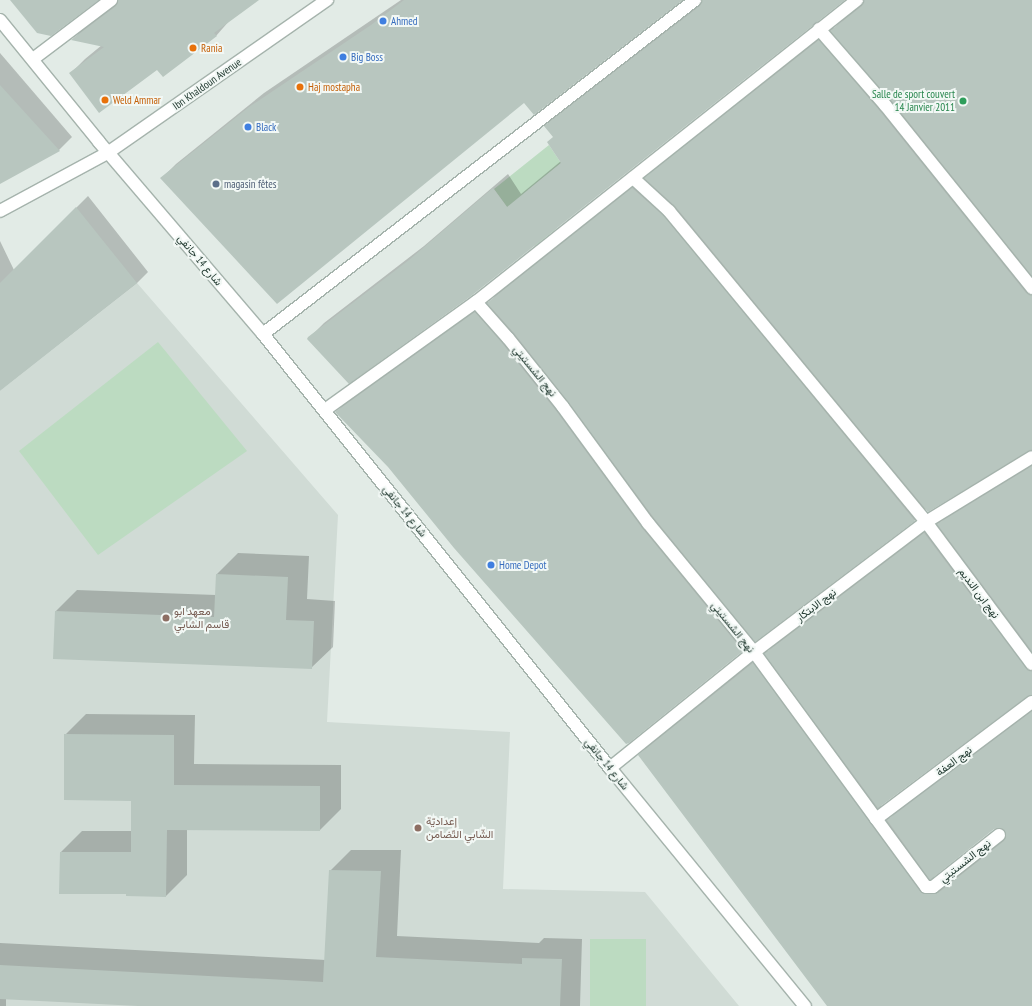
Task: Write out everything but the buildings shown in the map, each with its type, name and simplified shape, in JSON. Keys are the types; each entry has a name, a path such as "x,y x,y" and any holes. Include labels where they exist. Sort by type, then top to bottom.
{"street":[{"path":"33,59 110,0"},
{"name":"Ibn Khaldoun Avenue","path":"0,211 109,152 327,0"},
{"path":"264,334 695,0"},
{"path":"325,410 476,302 857,0"},
{"name":"شارع 14 جانفي","path":"0,20 109,152 264,334 610,768 805,1006"},
{"path":"819,29 885,105 1032,288"},
{"name":"نهج ابن النديم","path":"633,178 670,211 926,522 1032,664"},
{"name":"نهج الشستيتي","path":"476,302 508,338 563,407 648,523 754,652 926,887 933,887 999,835"},
{"name":"نهج الابتكار","path":"610,768 754,652 926,522 1032,457"},
{"name":"نهج العفة","path":"876,819 1032,702"}],"shaded area":[{"name":"معهد ابو قاسم الشابي","path":"137,283 338,515 327,722 510,732 503,889 645,892 739,1006 0,1006 0,391"}],"green space":[{"path":"549,145 561,163 528,190 557,228 535,246 494,189"},
{"path":"158,342 247,451 98,555 19,451"},
{"path":"590,939 646,939 646,1006 590,1006"}],"place":[{"name":"Ahmed","path":"383,21"},
{"name":"Rania","path":"193,48"},
{"name":"Big Boss","path":"343,57"},
{"name":"Haj mostapha","path":"300,87"},
{"name":"Weld Ammar","path":"105,100"},
{"name":"Salle de sport couvert 14 Janvier 2011","path":"963,101"},
{"name":"Black","path":"248,127"},
{"name":"magasin fêtes","path":"216,184"},
{"name":"Home Depot","path":"491,565"},
{"name":"معهد ابو قاسم الشابي","path":"166,618"},
{"name":"إعداديّة الشّابي التّضامن","path":"418,828"}]}
